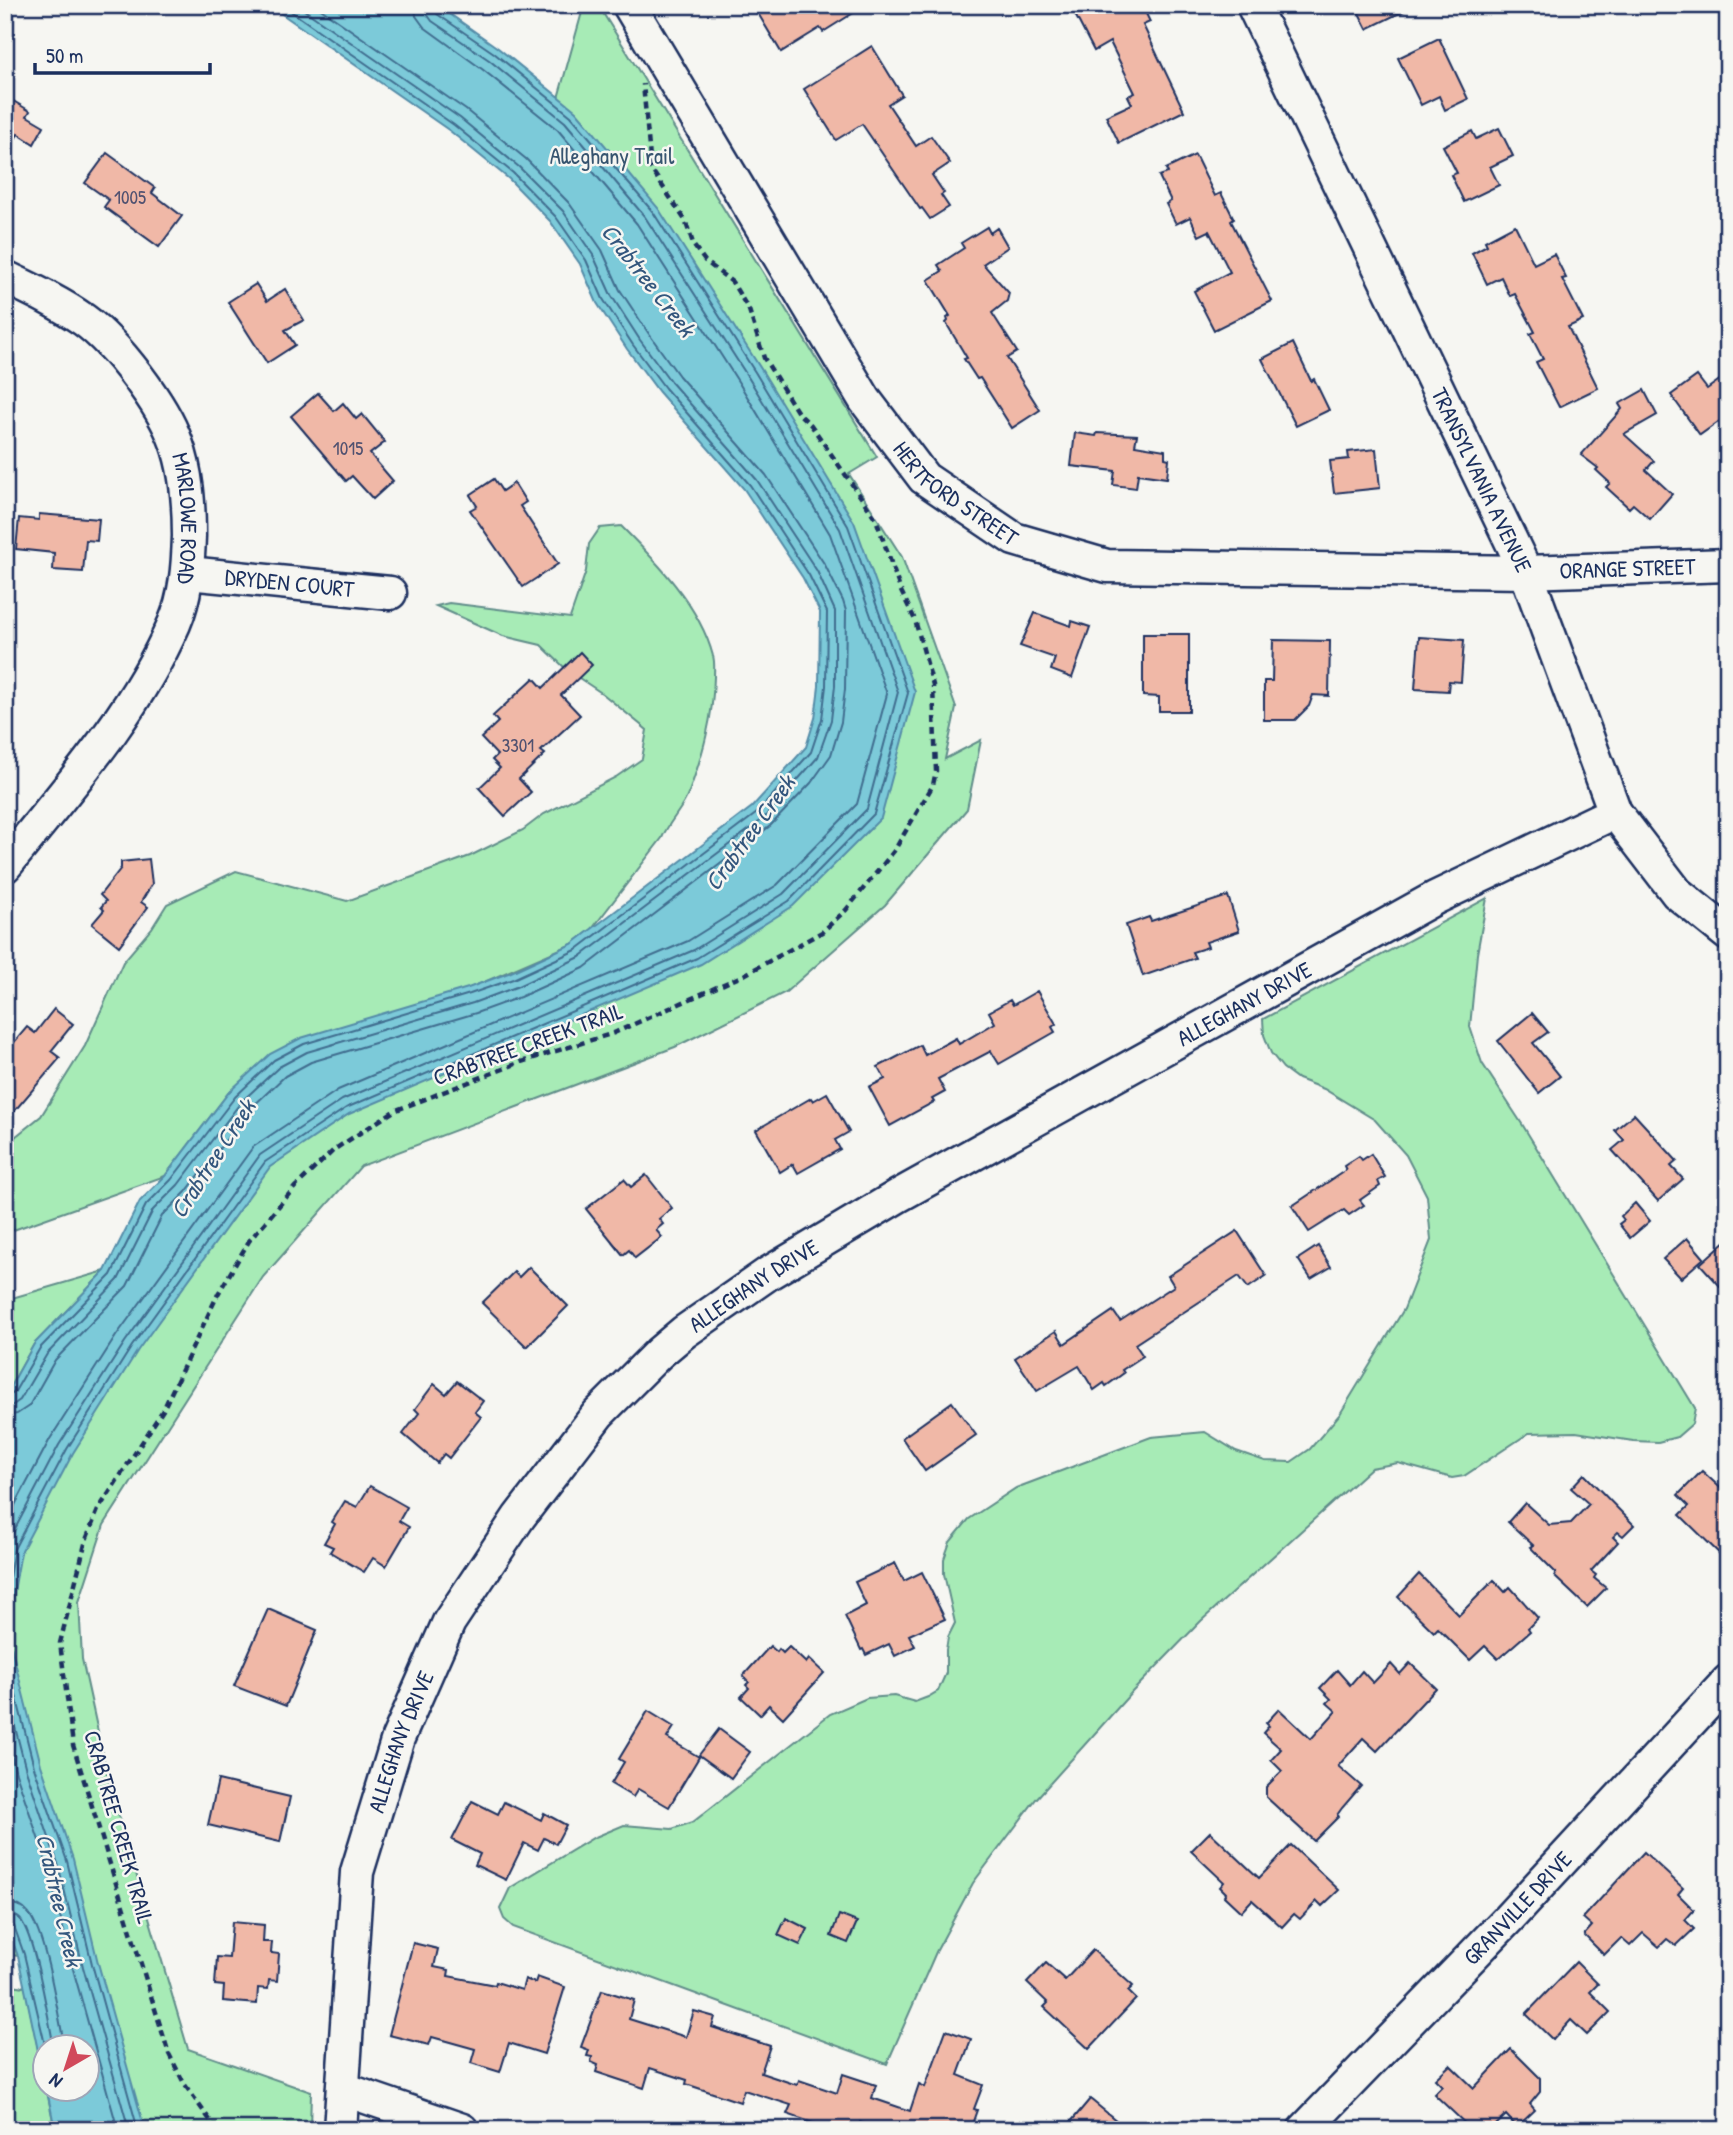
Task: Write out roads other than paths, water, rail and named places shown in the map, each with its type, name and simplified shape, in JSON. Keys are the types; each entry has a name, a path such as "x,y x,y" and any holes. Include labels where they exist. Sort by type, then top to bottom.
{"street":[{"name":"HERTFORD STREET","path":"629,5 866,400 924,478 1014,539 1107,566 1527,572"},
{"name":"TRANSYLVANIA AVENUE","path":"1253,5 1527,572 1615,811 1677,894 1728,934"},
{"name":"MARLOWE ROAD","path":"5,277 41,294 85,321 116,350 148,391 176,440 189,498 188,573 176,621 153,669 103,746 5,866"},
{"name":"ORANGE STREET","path":"1527,572 1728,565"},
{"name":"DRYDEN COURT","path":"188,573 390,593"},
{"name":"ALLEGHANY DRIVE","path":"340,2130 357,1872 398,1738 449,1622 519,1517 598,1414 684,1332 769,1273 898,1196 1435,898 1615,811"},
{"name":"GRANVILLE DRIVE","path":"1304,2130 1508,1919 1728,1681"},
{"path":"342,2089 462,2130"}],"water":[{"name":"Crabtree Creek","path":"269,5 437,5 498,48 576,111 658,208 761,369 854,522 915,692 881,818 793,906 701,964 349,1114 270,1167 138,1350 73,1453 21,1552 7,1630 41,1765 73,1859 98,1963 145,2130 55,2130 50,2104 102,2104 102,2034 34,2034 18,1956 5,1921 5,1396 34,1344 105,1271 140,1201 165,1176 229,1092 270,1054 301,1038 468,988 572,944 752,807 806,747 815,718 819,686 820,612 803,578 744,489 659,392 627,349 597,303 580,264 550,221 509,179 450,131"}],"park label":[{"name":"Alleghany Trail","path":"612,156"}]}
